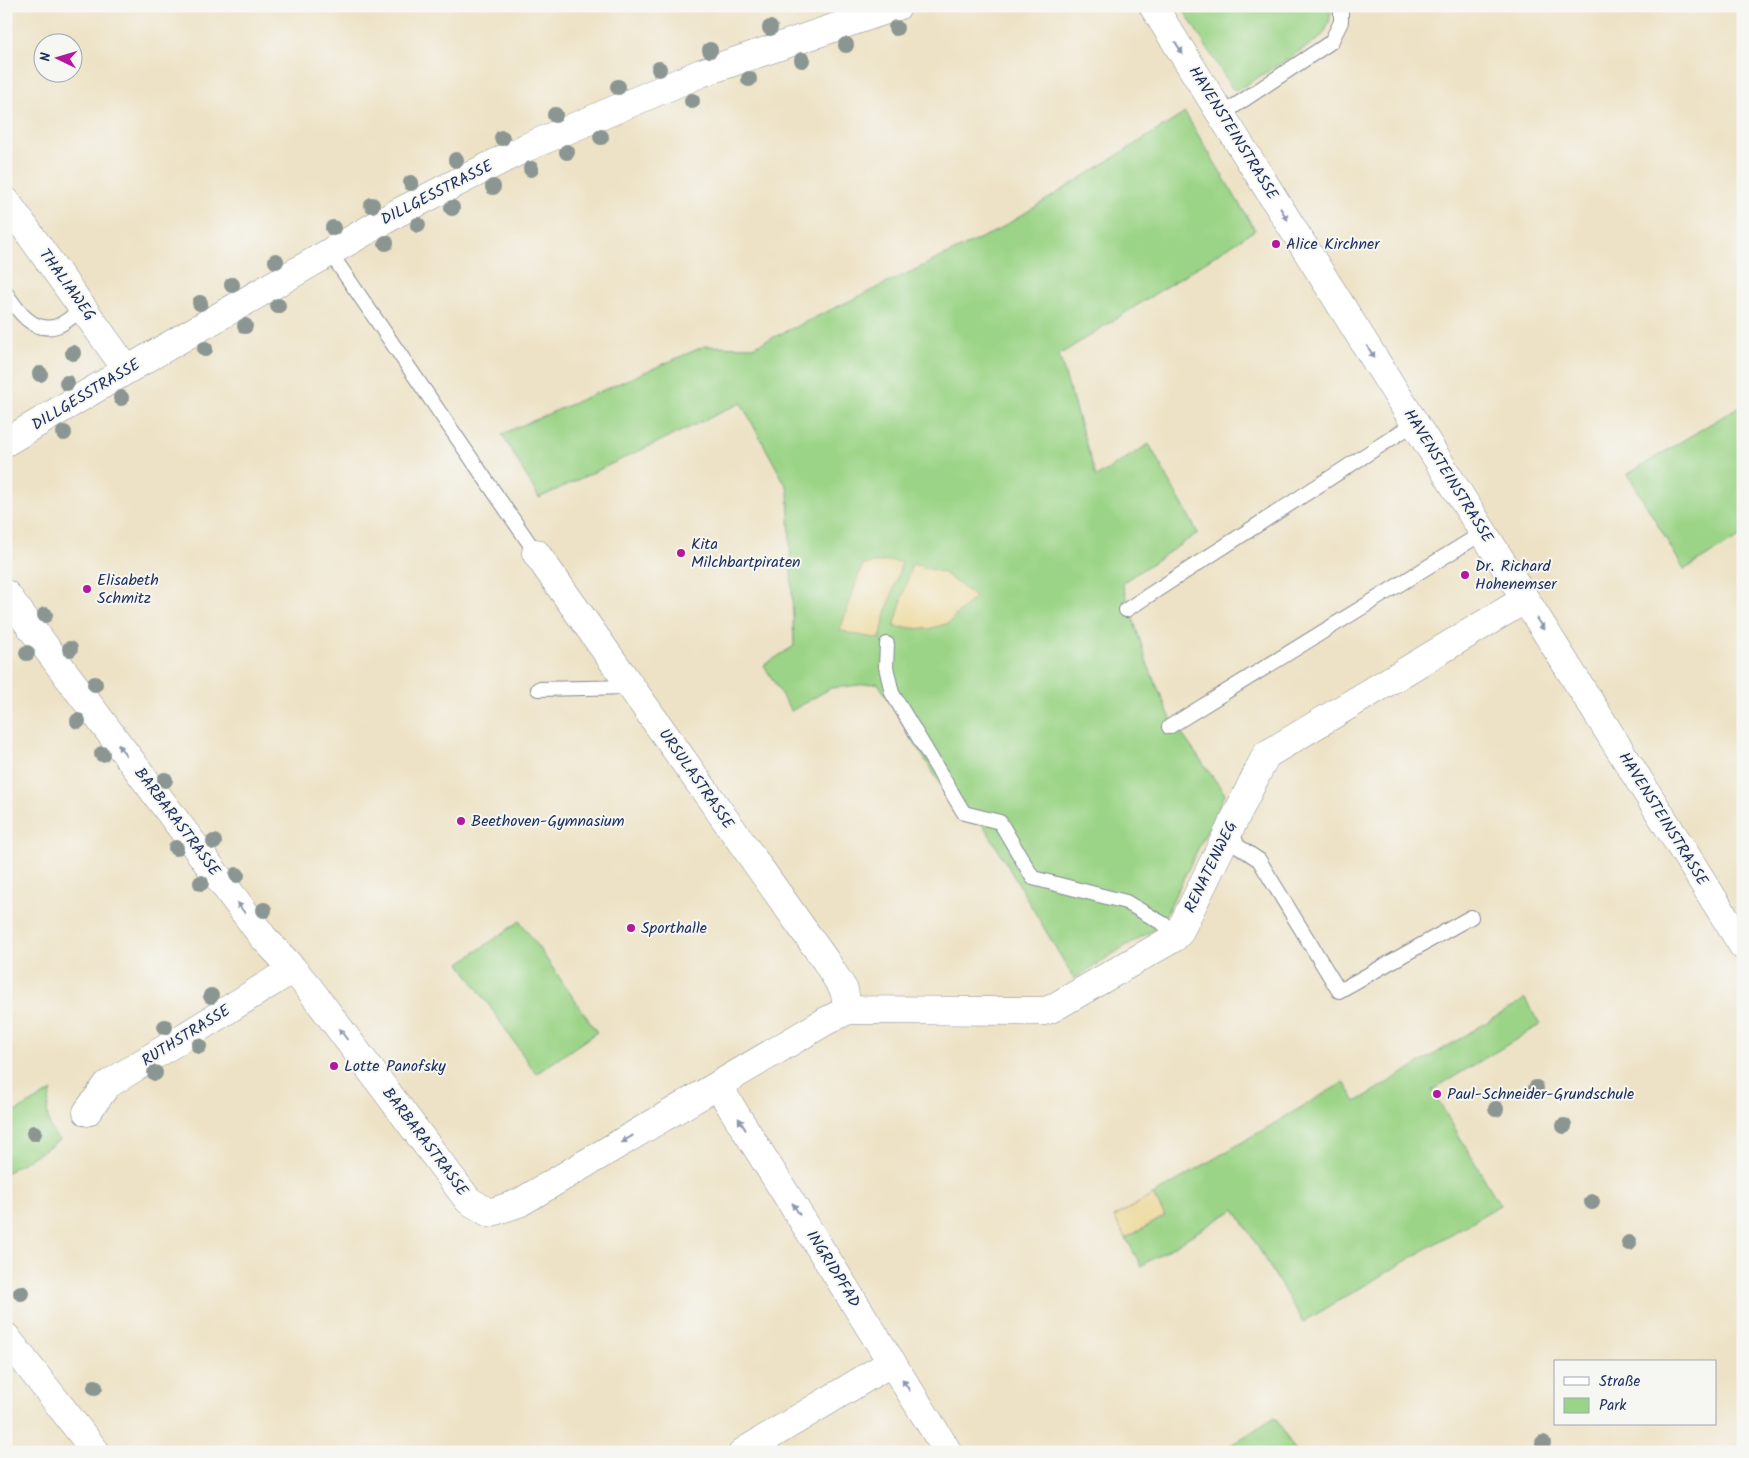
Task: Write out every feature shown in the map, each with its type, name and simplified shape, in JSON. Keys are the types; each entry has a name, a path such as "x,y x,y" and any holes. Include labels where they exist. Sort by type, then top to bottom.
{"street":[{"name":"DILLGESSTRASSE","path":"6,442 329,251 399,212 525,148 701,73 898,6"},
{"name":"HAVENSTEINSTRASSE","path":"1153,6 1484,532 1524,600 1743,946"},
{"name":"THALIAWEG","path":"6,201 127,370"},
{"name":"URSULASTRASSE","path":"536,553 825,960 844,990 848,1010"},
{"name":"BARBARASTRASSE","path":"6,594 257,929 293,969 468,1200 489,1213 519,1203 826,1021 848,1010"},
{"name":"RENATENWEG","path":"848,1010 1044,1012 1174,938 1179,933 1266,754 1524,600"},
{"name":"RUTHSTRASSE","path":"87,1112 107,1085 293,969"},
{"name":"INGRIDPFAD","path":"718,1086 948,1452"},
{"path":"6,1337 96,1452"},
{"path":"744,1451 892,1362"}],"lane":[{"path":"1221,115 1331,42 1342,22 1341,6"},
{"path":"329,251 536,553"},
{"path":"6,293 20,314 32,323 45,327 60,324 83,308"},
{"path":"1126,610 1415,423"},
{"path":"1169,727 1484,532"},
{"path":"887,644 886,667 892,693 964,813 1000,822 1034,878 1126,902 1179,933"},
{"path":"538,690 631,687"},
{"path":"1230,827 1238,846 1259,860 1339,991 1472,917"}],"green space":[{"path":"1181,6 1331,6 1328,24 1325,32 1319,39 1238,90 1232,88"},
{"path":"1185,113 1255,230 1059,355 1096,477 1149,444 1198,533 1122,583 1147,663 1171,719 1225,794 1165,916 1157,928 1074,979 983,824 963,821 878,683 831,688 791,711 764,665 794,646 788,489 741,403 539,498 502,434 705,346 753,347 998,230"},
{"path":"1743,404 1743,535 1685,569 1628,474"},
{"path":"520,921 597,1032 536,1074 460,963"},
{"path":"1525,999 1540,1025 1432,1090 1500,1205 1303,1322 1235,1209 1141,1266 1126,1238 1165,1216 1153,1195 1344,1082 1356,1102"},
{"path":"52,1091 48,1104 48,1117 51,1129 60,1140 6,1173 6,1117"},
{"path":"1275,1417 1296,1452 1220,1452"}],"sand":[{"path":"887,561 902,562 885,616 880,639 840,630 862,565"},
{"path":"912,564 944,573 975,597 947,624 928,629 894,627"},
{"path":"1153,1195 1165,1216 1126,1238 1114,1217"}],"place":[{"name":"Alice Kirchner","path":"1276,244"},
{"name":"Kita Milchbartpiraten","path":"681,553"},
{"name":"Dr. Richard Hohenemser","path":"1465,575"},
{"name":"Elisabeth Schmitz","path":"87,589"},
{"name":"Beethoven-Gymnasium","path":"461,821"},
{"name":"Sporthalle","path":"631,928"},
{"name":"Lotte Panofsky","path":"334,1066"},
{"name":"Paul-Schneider-Grundschule","path":"1437,1094"}]}
